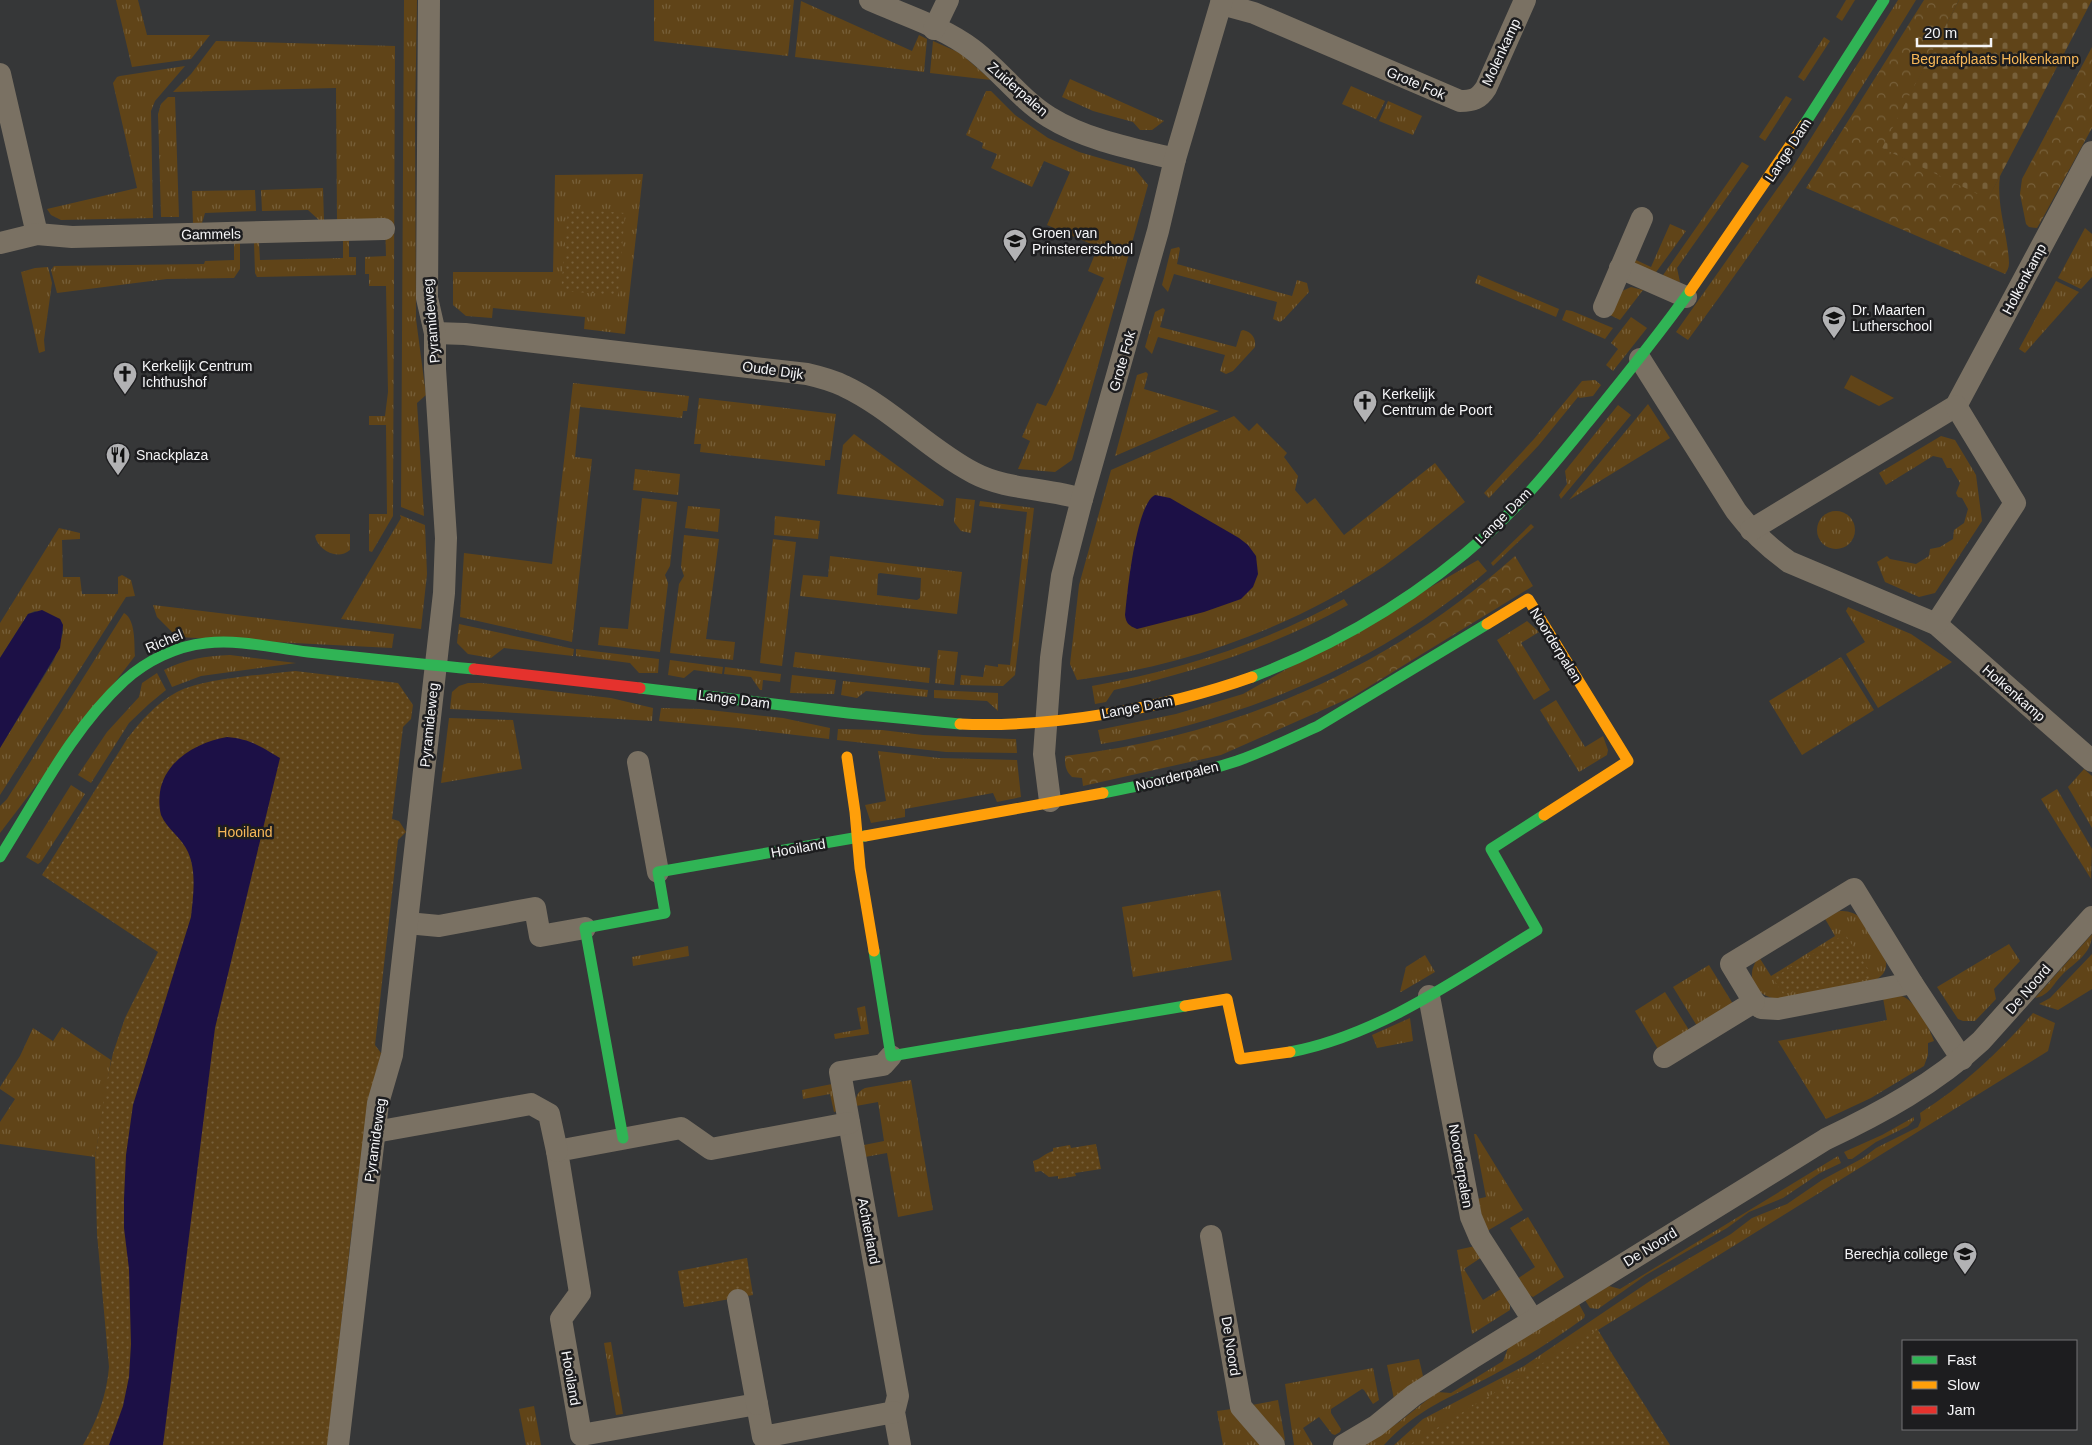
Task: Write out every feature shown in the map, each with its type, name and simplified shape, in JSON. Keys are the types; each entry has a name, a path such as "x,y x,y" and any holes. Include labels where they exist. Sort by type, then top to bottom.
{"street":[{"name":"Pyramideweg","path":"338,1445 378,1103 392,1055 444,593 446,551 434,333 427,298 429,0"},
{"name":"Zuiderpalen","path":"870,0 934,29 973,50 1026,100 1049,117 1080,132 1175,159"},
{"path":"934,29 948,0"},
{"name":"Molenkamp","path":"1473,101 1486,88 1525,0"},
{"name":"Lange Dam","path":"435,666 488,670 914,720 991,725 1046,722 1113,712 1191,696 1262,673 1351,632 1392,607 1442,572 1493,529 1551,467 1640,359 1686,297 1763,188 1884,0"},
{"name":"Grote Fok","path":"1046,722 1051,658 1062,576 1082,499 1141,294 1175,159 1221,2 1254,13 1445,96 1460,101 1473,101"},
{"path":"0,74 37,234"},
{"name":"Holkenkamp","path":"1956,406 2092,152"},
{"path":"1604,307 1642,218"},
{"name":"Gammels","path":"0,243 37,234 72,237 384,229"},
{"path":"1620,268 1686,297"},
{"name":"Oude Dijk","path":"434,333 465,334 807,374 844,385 975,474 1008,485 1058,492 1082,499"},
{"name":"Holkenkamp","path":"1640,359 1736,511 1769,548 1789,562 1936,624 2092,761"},
{"path":"1751,530 1956,406 2014,502 1936,624"},
{"name":"Noorderpalen","path":"858,837 1172,779 1213,768 1290,740 1356,705 1528,599 1628,761 1490,849 1537,930 1429,996 1392,1016 1338,1038 1287,1052 1240,1059 1227,999 891,1056"},
{"name":"Richel","path":"0,857 73,741 104,700 140,668 164,655 195,644 226,641 435,666"},
{"path":"1046,722 1044,754 1050,801"},
{"path":"847,757 856,808 860,868 891,1056"},
{"path":"407,923 438,926 535,908 540,936 666,913 638,762"},
{"name":"Hooiland","path":"658,872 858,837"},
{"path":"1912,983 1778,1009 1761,1008 1754,1002 1731,964 1854,889 1962,1059"},
{"name":"De Noord","path":"1344,1445 1376,1426 1414,1395 1826,1139 1933,1081 1962,1059 2006,1015 2092,917"},
{"path":"585,928 623,1138"},
{"name":"Noorderpalen","path":"1429,996 1471,1217 1480,1238 1534,1320"},
{"path":"1664,1057 1754,1002"},
{"name":"Achterland","path":"891,1056 883,1065 840,1072 898,1396 894,1412 900,1445"},
{"name":"Hooiland","path":"375,1132 531,1104 549,1114 557,1151 580,1293 561,1319 581,1435 757,1404"},
{"path":"557,1151 681,1128 711,1149 849,1123"},
{"name":"De Noord","path":"1211,1236 1241,1407 1274,1445"},
{"path":"738,1300 763,1437 894,1412"}],"green space":[{"path":"116,0 138,0 147,35 210,35 191,59 132,67"},
{"path":"404,0 417,0 415,119 416,319 426,395 417,403 424,516 401,507"},
{"path":"654,0 794,0 788,56 654,41"},
{"path":"1846,0 1855,0 1842,21 1836,17"},
{"path":"1898,0 1916,0 1806,173 1688,340 1676,332 1794,165"},
{"path":"1924,0 1959,0 1883,148 1988,198 2000,176 2001,209 2009,263 2005,274 1806,188"},
{"name":"Begraafplaats Holkenkamp","path":"1959,0 2092,0 1988,199 1882,148"},
{"path":"801,1 912,51 919,35 927,39 924,72 795,57"},
{"path":"1824,37 1830,41 1804,81 1798,77"},
{"path":"216,41 395,46 393,516 372,552 369,551 369,514 387,514 386,425 369,425 369,416 385,416 388,392 386,286 369,286 369,274 365,274 365,257 386,256 385,220 337,220 336,88 173,92 191,74"},
{"path":"933,41 960,53 991,80 930,73"},
{"path":"2092,47 2092,128 2037,228 2029,227 2026,224 2020,194 2022,179"},
{"path":"185,66 155,101 151,111 153,218 61,220 51,215 47,209 137,188 113,83 120,76"},
{"path":"1070,79 1164,121 1152,130 1140,130 1133,122 1093,111 1062,97"},
{"path":"1351,86 1385,101 1376,119 1342,104"},
{"path":"986,91 991,91 1015,115 1048,138 1079,152 1134,168 1148,185 1072,460 1055,472 1018,469 1030,441 1022,437 1037,403 1046,406 1052,395 1104,278 1088,271 1098,247 1047,225 1070,172 1044,161 1032,187 991,168 997,154 982,148 983,143 966,135"},
{"path":"1786,96 1792,99 1765,141 1759,137"},
{"path":"168,97 175,97 179,217 161,217 158,114 161,104"},
{"path":"1388,101 1422,116 1413,135 1379,121"},
{"path":"1742,162 1749,166 1677,268 1680,282 1661,278"},
{"path":"643,174 625,334 584,329 585,317 493,308 492,318 466,316 453,305 453,272 553,272 555,175"},
{"path":"323,188 324,221 320,221 308,210 262,211 261,190"},
{"path":"255,190 256,211 205,213 202,223 193,224 192,191"},
{"path":"568,209 625,213 618,295 561,291"},
{"path":"1670,224 1686,231 1654,275 1633,264 1636,260 1651,267"},
{"path":"2085,228 2092,234 2092,277 2081,289 2058,278"},
{"path":"343,239 349,239 349,257 356,257 356,275 257,277 255,273 254,242 259,242 260,260 343,258"},
{"path":"234,242 240,242 240,269 234,278 167,279 57,293 51,270 54,266 204,264 205,261 234,260"},
{"path":"1179,247 1177,264 1292,296 1297,280 1307,283 1309,292 1280,322 1273,319 1277,302 1174,274 1168,292 1162,285 1171,249"},
{"path":"48,267 52,283 44,340 45,351 39,353 21,272"},
{"path":"1478,275 1559,309 1556,317 1475,283"},
{"path":"2056,281 2079,292 2025,353 2019,349"},
{"path":"1631,287 1643,290 1620,320 1610,315 1622,291"},
{"path":"1163,308 1165,310 1160,327 1236,347 1243,330 1253,336 1255,347 1233,371 1226,374 1220,371 1225,355 1158,337 1152,354 1145,347 1155,312"},
{"path":"1566,310 1613,328 1605,339 1562,320"},
{"path":"1631,317 1647,328 1613,371 1606,365 1618,349 1611,343"},
{"path":"1146,372 1148,374 1144,389 1219,411 1115,456 1137,375"},
{"path":"1851,375 1894,398 1879,406 1844,388"},
{"path":"1595,380 1601,385 1593,396 1578,397 1539,445 1489,498 1484,493 1534,439 1582,381"},
{"path":"573,383 689,396 687,411 683,411 682,418 580,407 575,457 592,459 572,642 460,617 464,553 552,564"},
{"path":"699,398 836,414 830,460 825,460 825,466 700,452 701,444 694,444"},
{"path":"1648,404 1670,438 1569,500"},
{"path":"1618,405 1631,415 1561,499 1559,495 1567,484 1565,471"},
{"path":"1234,416 1249,431 1257,423 1287,453 1284,457 1298,476 1295,490 1307,504 1315,498 1344,535 1435,463 1465,502 1384,566 1313,608 1275,626 1198,654 1158,665 1118,674 1077,680 1070,664 1079,585 1111,470"},
{"path":"854,434 944,500 943,506 837,494 843,445"},
{"path":"1941,436 1955,440 1976,475 1982,521 1935,593 1919,597 1885,582 1877,562 1887,556 1890,559 1916,564 1929,556 1930,549 1940,547 1953,539 1954,530 1964,523 1968,509 1962,498 1958,497 1956,493 1960,483 1951,468 1947,468 1942,458 1933,456 1886,485 1879,473"},
{"path":"635,469 680,474 678,495 633,490"},
{"path":"642,498 677,502 670,566 665,575 668,583 660,652 598,645 600,627 628,629"},
{"path":"956,498 975,500 971,533 961,531 954,522"},
{"path":"980,501 1034,508 1015,675 1003,686 960,685 961,675 983,677 985,665 998,667 998,664 1010,665 1027,512 979,506"},
{"path":"688,506 720,509 718,532 685,528"},
{"path":"1836,511 1849,517 1855,530 1849,543 1836,549 1823,543 1817,530 1823,517"},
{"path":"400,515 425,525 427,574 421,629 341,619 401,518"},
{"path":"775,516 820,521 818,539 774,535"},
{"path":"1531,524 1534,527 1493,566 1491,563"},
{"path":"59,528 80,533 80,539 62,540 63,577 80,577 82,594 118,594 118,577 122,575 131,580 135,596 126,597 0,795 0,748 54,660 63,633 63,625 60,619 35,611 28,614 0,658 0,623"},
{"path":"317,534 350,534 350,550 339,554 329,552 320,546 315,536"},
{"path":"684,535 719,539 706,639 735,642 733,660 670,653 679,584 684,576 681,567"},
{"path":"773,539 796,542 782,666 760,663"},
{"path":"830,556 962,572 957,614 800,596 803,575 828,577","holes":["880,573 921,578 920,598 917,600 877,595 878,574"]},
{"path":"1515,556 1533,586 1352,697 1221,755 1083,786 1082,778 1072,777 1067,770 1065,756 1127,746 1188,732 1248,714 1306,691 1362,664 1415,632 1466,596"},
{"path":"1478,560 1487,571 1445,604 1400,634 1354,661 1306,684 1256,704 1153,734 1101,744 1098,730 1176,714 1243,694"},
{"path":"1344,599 1348,605 1320,620 1264,645 1175,675 1114,690 1106,702 1095,704 1092,686 1158,672 1222,653 1284,629"},
{"path":"153,605 394,634 392,648 177,637 157,617"},
{"path":"1848,607 1911,634 1952,662 1878,708 1846,654 1865,642 1846,611"},
{"path":"124,613 131,621 135,656 0,833 0,806 7,799"},
{"path":"1527,621 1539,632 1521,643 1550,690 1534,700 1497,640"},
{"path":"459,624 574,649 573,656 504,648 491,658 468,654 457,643"},
{"path":"576,649 659,659 658,673 639,673 630,663 576,656"},
{"path":"938,650 958,652 954,685 935,683"},
{"path":"795,652 930,668 929,683 793,667"},
{"path":"230,655 296,663 201,676 172,687 164,670 196,659"},
{"path":"1841,657 1874,710 1802,755 1769,701"},
{"path":"670,660 723,667 722,674 694,670 684,678 668,675"},
{"path":"725,667 781,674 780,682 763,680 762,690 760,690 751,677 724,674"},
{"name":"Hooiland","path":"295,671 398,683 413,705 411,719 403,727 392,819 399,821 406,832 398,840 375,1045 381,1053 361,1158 328,1445 83,1445 100,1407 109,1367 97,1234 95,1157 113,1053 125,1018 158,952 42,875 127,739 143,719 162,701 177,692 203,683"},
{"path":"157,673 166,690 129,723 91,783 78,775 107,732 139,697 142,683"},
{"path":"792,675 836,680 834,694 790,693"},
{"path":"843,681 928,690 927,697 866,691 857,698 841,695"},
{"path":"468,683 611,698 653,708 652,721 450,709 452,692 459,686"},
{"path":"934,690 998,693 998,711 987,701 934,698"},
{"path":"1556,700 1585,747 1603,736 1608,750 1607,755 1579,772 1540,710"},
{"path":"661,708 700,709 783,718 830,728 829,739 659,721"},
{"path":"449,718 513,720 522,769 441,783"},
{"path":"838,729 1016,739 1017,753 946,752 837,740"},
{"path":"878,751 939,758 1017,760 1021,797 997,802 993,793 905,809 905,817 871,823 865,805 886,801"},
{"path":"2084,769 2092,776 2092,828 2068,787"},
{"path":"71,785 85,794 38,864 26,857"},
{"path":"2057,789 2092,849 2091,879 2041,799"},
{"path":"1220,890 1232,960 1133,977 1122,907"},
{"path":"1840,911 1855,914 1865,926 1886,962 1885,970 1881,976 1877,979 1779,999 1758,990 1752,979 1752,972 1754,964 1759,957 1771,976 1835,936 1824,917"},
{"path":"1845,934 1874,978 1783,994 1773,978"},
{"path":"2092,934 2089,947 2082,957 2044,995 2035,998"},
{"path":"2009,944 2020,961 1994,989 1996,999 1975,1021 1958,1019 1937,987"},
{"path":"688,946 689,956 633,966 632,957"},
{"path":"2092,954 2092,989 2058,1010 2039,1004 2050,998"},
{"path":"1425,955 1435,972 1400,992 1406,967"},
{"path":"1709,965 1733,1004 1697,1026 1673,987"},
{"path":"1665,992 1689,1030 1658,1049 1635,1011"},
{"path":"1901,996 1911,1002 1916,1008 1934,1041 1928,1043 1928,1055 1924,1066 1871,1098 1826,1119 1778,1041 1887,1020 1883,998"},
{"path":"865,1006 869,1034 835,1039 834,1034 861,1029 857,1008"},
{"path":"2033,1013 2055,1023 2048,1051 1598,1330 1609,1348 1539,1445 1394,1445 1423,1419 1524,1366 1650,1281 1731,1234 1752,1218 1787,1204 1822,1180 1863,1158 1876,1148 1918,1127 1921,1120 1920,1113 1966,1080"},
{"path":"1410,1018 1413,1041 1377,1048 1372,1035"},
{"path":"62,1027 111,1060 95,1157 0,1144 0,1122 15,1099 0,1089 0,1087 20,1056 33,1028 53,1041"},
{"path":"911,1080 933,1210 898,1217 887,1153 865,1157 864,1145 884,1141 878,1102 856,1106 856,1100 858,1093 865,1088"},
{"path":"832,1084 838,1111 834,1112 830,1094 803,1099 802,1090"},
{"path":"1914,1117 1914,1120 1908,1126 1876,1142 1852,1159 1848,1159 1844,1152 1882,1135"},
{"path":"1474,1134 1476,1134 1523,1210 1487,1231 1477,1199 1486,1197"},
{"path":"1096,1144 1101,1169 1075,1173 1076,1176 1058,1179 1058,1176 1049,1177 1041,1171 1035,1172 1033,1161 1053,1151 1053,1148 1070,1145 1071,1148"},
{"path":"1838,1156 1841,1163 1820,1173 1783,1198 1749,1212 1727,1228 1646,1275 1598,1309 1590,1308 1585,1300 1609,1286 1620,1289"},
{"path":"1528,1217 1564,1277 1533,1297 1529,1295 1517,1279 1535,1267 1510,1228"},
{"path":"1475,1246 1482,1257 1464,1269 1483,1300 1501,1289 1510,1305 1510,1310 1472,1334 1457,1250"},
{"path":"747,1258 753,1295 684,1307 678,1271"},
{"path":"1579,1304 1585,1315 1584,1318 1551,1341 1505,1369 1422,1413 1397,1432 1384,1445 1365,1445 1399,1422 1437,1392 1451,1393 1503,1361 1508,1348"},
{"path":"1597,1330 1670,1445 1409,1445"},
{"path":"611,1342 623,1414 616,1415 604,1343"},
{"path":"1419,1359 1423,1376 1394,1399 1387,1365"},
{"path":"1373,1368 1379,1400 1373,1404 1362,1389 1331,1409 1331,1413 1341,1429 1340,1432 1335,1435 1332,1434 1319,1417 1303,1428 1313,1445 1294,1445 1285,1384"},
{"path":"1278,1400 1285,1440 1284,1441 1252,1405"},
{"path":"534,1406 541,1445 526,1445 519,1409"},
{"path":"1232,1409 1262,1445 1223,1445 1217,1411"}],"shaded area":[{"path":"1155,495 1170,498 1239,538 1248,545 1256,556 1258,574 1253,587 1241,599 1204,612 1137,629 1128,624 1125,618 1128,588 1138,531 1148,502"},
{"path":"42,610 60,619 63,625 60,648 0,748 0,658 28,614"},
{"path":"227,737 249,741 280,758 215,1028 163,1445 109,1445 123,1406 129,1377 131,1344 129,1269 124,1228 124,1199 126,1155 133,1105 191,917 193,893 193,868 191,860 185,847 161,815 159,804 160,792 168,771 184,754 205,743"}],"traffic: fast":[{"path":"1804,125 1884,0"},
{"path":"1252,677 1284,664 1347,633 1407,596 1464,555 1529,493 1565,451 1690,291"},
{"path":"1103,793 1204,771 1258,753 1318,726 1487,624"},
{"path":"0,857 57,764 88,720 124,681 142,667 173,651 206,643 231,642 474,669"},
{"path":"640,688 848,713 960,724"},
{"path":"1290,1052 1323,1044 1387,1018 1449,985 1537,930 1491,849 1544,815"},
{"path":"623,1138 585,928 665,913 658,872 865,836"},
{"path":"874,951 891,1056 1185,1006"}],"traffic: slow":[{"path":"1690,291 1804,125"},
{"path":"1487,624 1528,599 1628,761 1544,815"},
{"path":"960,724 1033,723 1108,714 1183,698 1252,677"},
{"path":"847,757 855,812 860,868 874,951"},
{"path":"865,836 1103,793"},
{"path":"1185,1006 1227,999 1240,1059 1290,1052"}],"traffic: jam":[{"path":"474,669 640,688"}],"place":[{"name":"Groen van Prinstererschool","path":"1015,262"},
{"name":"Dr. Maarten Lutherschool","path":"1834,339"},
{"name":"Kerkelijk Centrum Ichthushof","path":"125,395"},
{"name":"Kerkelijk Centrum de Poort","path":"1365,423"},
{"name":"Snackplaza","path":"118,476"},
{"name":"Berechja college","path":"1965,1275"}]}
